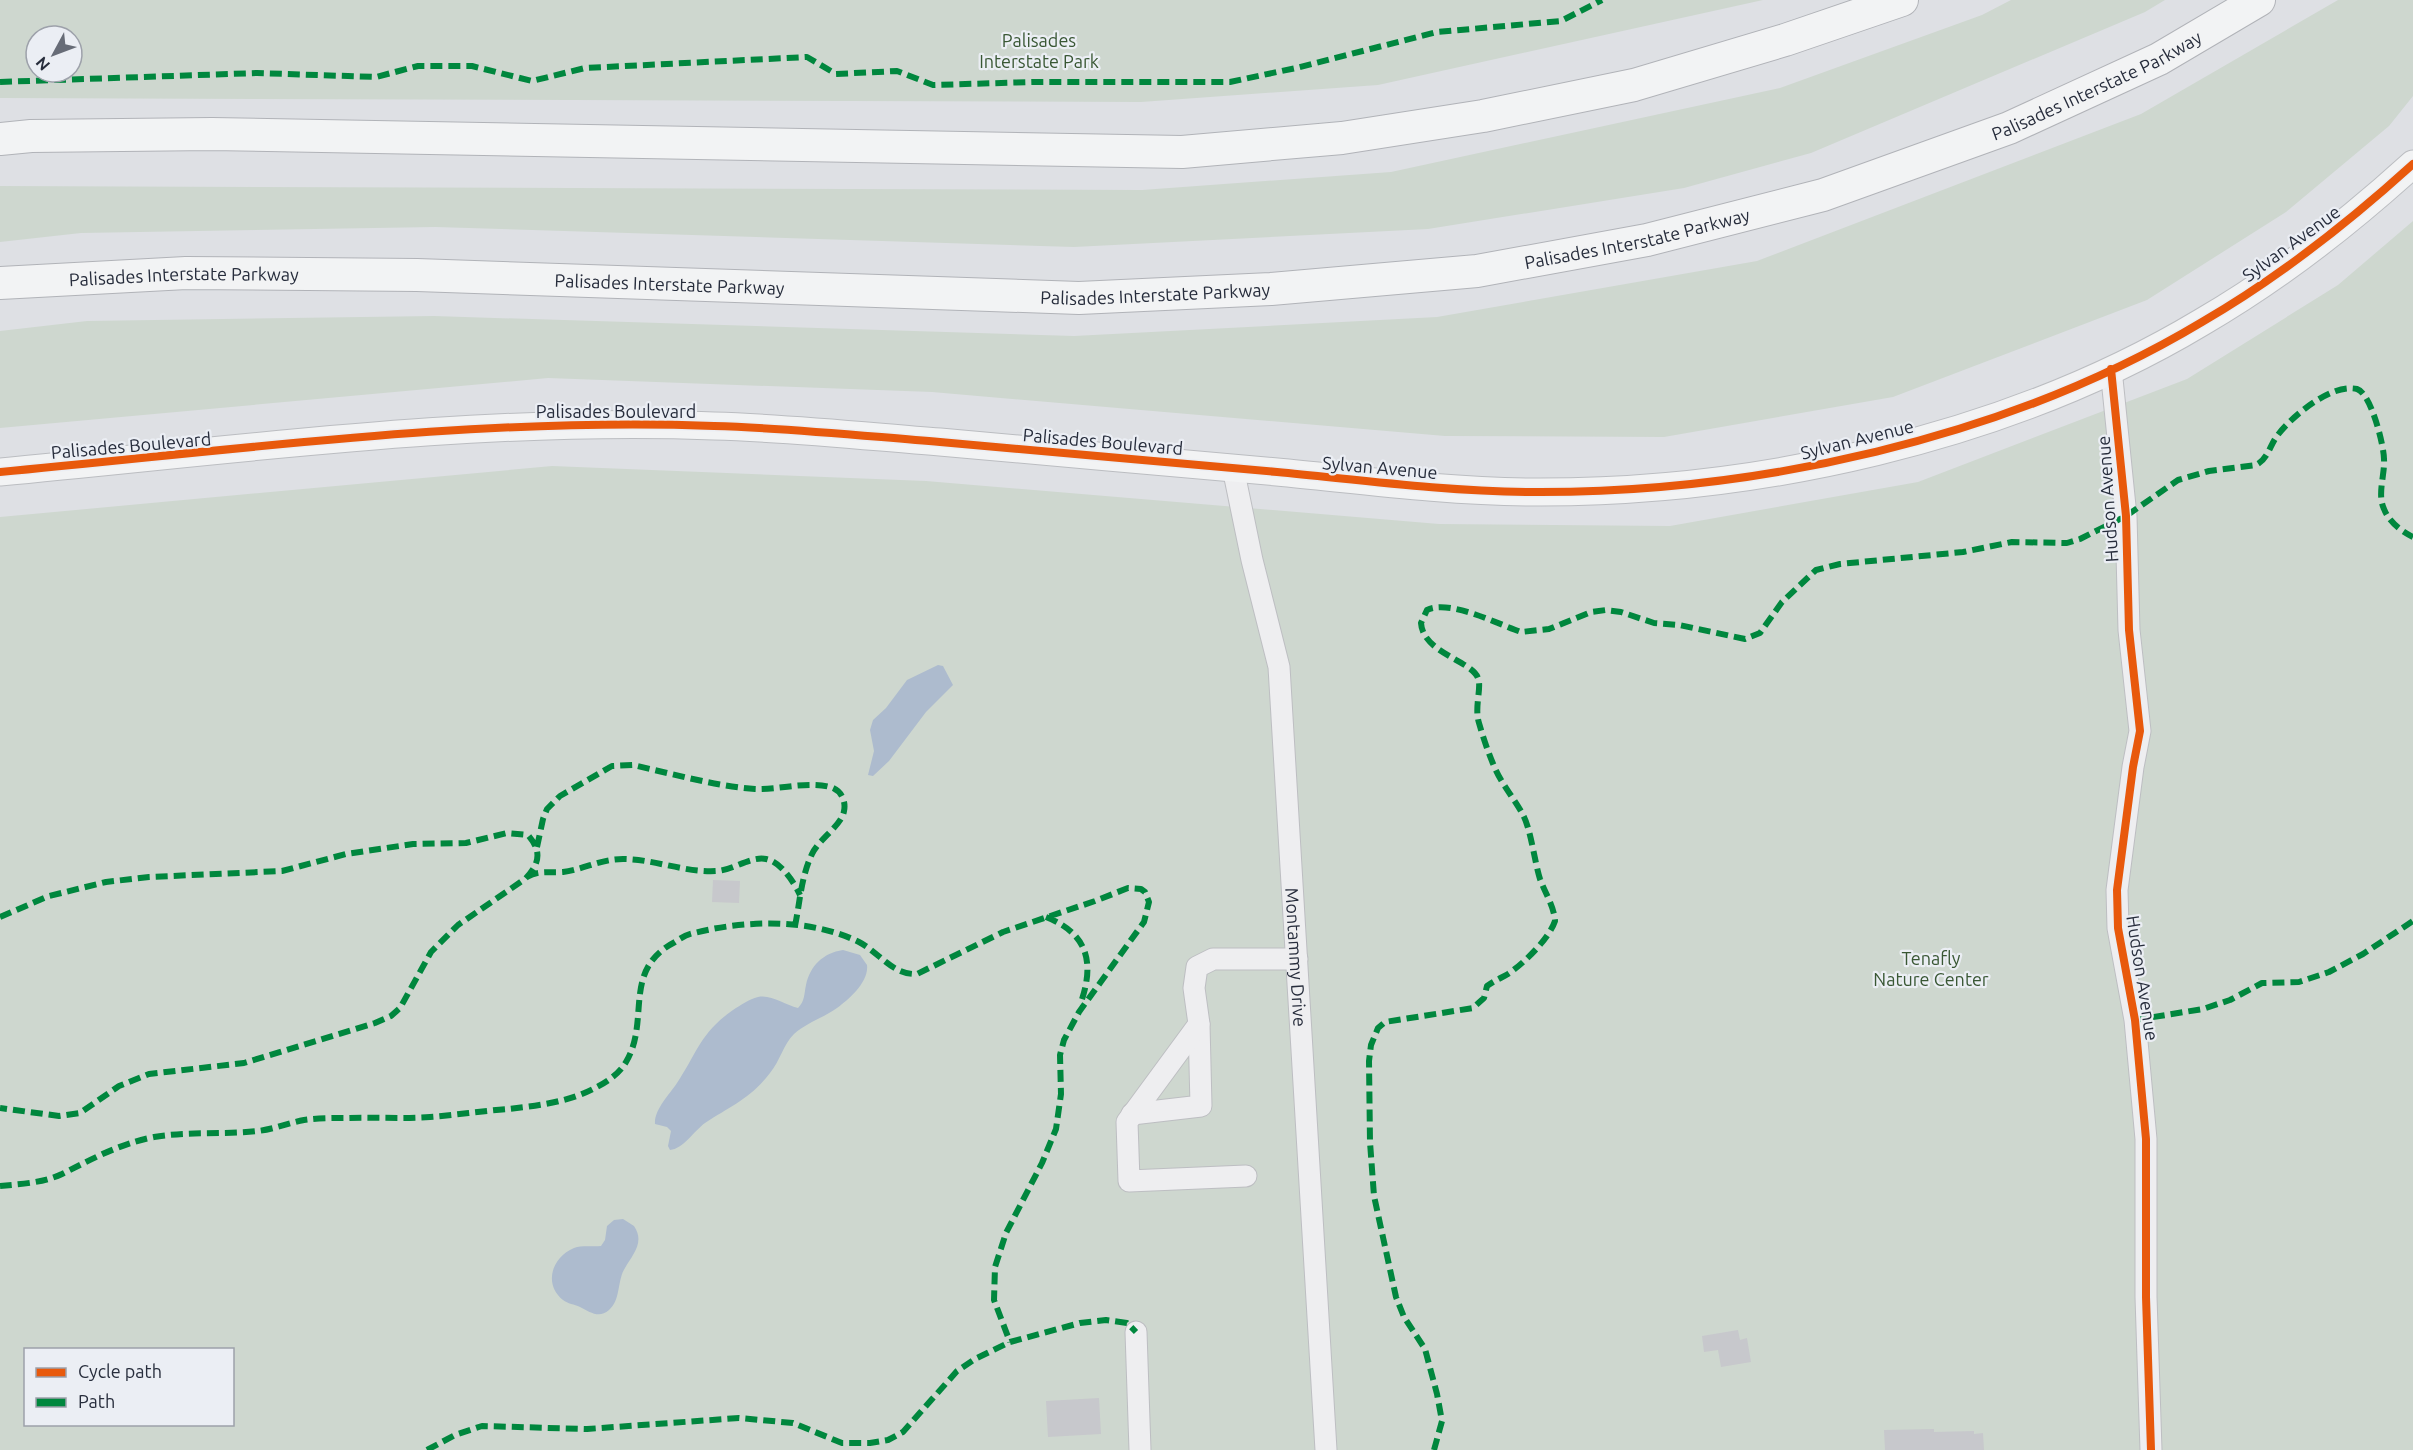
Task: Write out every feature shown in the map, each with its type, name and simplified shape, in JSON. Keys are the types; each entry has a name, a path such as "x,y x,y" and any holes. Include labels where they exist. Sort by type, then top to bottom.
{"highway":[{"path":"0,139 31,136 212,134 1182,152 1342,138 1483,116 1634,85 1785,39 1902,0"},
{"name":"Palisades Interstate Parkway","path":"0,283 186,273 417,275 1079,298 1271,289 1477,271 1647,240 1823,195 2009,128 2159,59 2259,0"}],"main road":[{"name":"Sylvan Avenue","path":"1233,468 1425,487 1509,492 1615,490 1713,482 1820,464 1907,443 2008,412 2111,369 2177,336 2250,292 2341,226 2413,164"},
{"name":"Palisades Boulevard","path":"0,472 424,432 611,424 774,429 1233,468"}],"street":[{"name":"Hudson Avenue","path":"2111,369 2126,516 2129,630 2140,731 2117,890 2118,928 2135,1020 2146,1139 2146,1297 2151,1450"},
{"name":"Montammy Drive","path":"1233,468 1252,560 1279,667 1326,1450"},
{"path":"1132,1114 1202,1106 1199,1024 1194,988 1197,967 1213,959 1297,959"},
{"path":"1199,1024 1127,1122 1129,1181 1246,1176"},
{"path":"1136,1332 1140,1450"}],"green space":[{"name":"Palisades Interstate Park","path":"0,0 1763,0 1378,85 1141,102 0,98"},
{"path":"2011,0 2165,0 2145,12 1811,153 1684,188 1428,229 1074,247 435,227 81,233 0,242 0,186 1142,190 1391,172 1780,88 1982,15"},
{"path":"2338,0 2413,0 2413,96 2389,126 2286,212 2147,300 1893,397 1664,437 1445,436 932,392 548,378 0,428 0,331 87,321 434,316 1074,336 1437,317 1757,261 2141,114"},
{"name":"Tenafly Nature Center","path":"2413,221 2413,1450 0,1450 0,517 552,466 926,481 1439,524 1670,526 1918,482 2187,379 2338,285"}],"water":[{"path":"938,665 943,666 953,685 926,712 889,761 873,776 868,775 874,751 870,730 873,720 886,708 907,680"},
{"path":"843,950 860,955 867,965 865,978 857,990 837,1008 794,1034 773,1068 755,1089 705,1123 675,1149 670,1150 668,1146 671,1131 667,1127 655,1124 655,1119 706,1035 733,1010 758,997 773,998 798,1008 803,1000 808,978 814,966 829,954"},
{"path":"623,1219 634,1226 638,1243 623,1273 613,1306 605,1313 598,1314 563,1300 557,1294 552,1279 553,1271 560,1258 577,1247 601,1246 605,1240 607,1226 614,1220"}],"building":[{"path":"713,880 740,881 739,903 712,902"},
{"path":"1738,1330 1740,1340 1747,1338 1751,1362 1721,1367 1718,1350 1704,1352 1702,1336"},
{"path":"1099,1398 1101,1434 1048,1437 1046,1401"},
{"path":"1934,1429 1934,1432 1974,1431 1974,1434 1983,1433 1984,1450 1885,1450 1884,1430"}],"marked path":[{"path":"0,82 257,73 376,77 418,66 472,66 532,81 585,68 807,57 836,74 897,71 933,85 1034,82 1230,82 1296,68 1437,32 1561,21 1602,0"},
{"path":"1434,1450 1442,1421 1437,1394 1425,1349 1404,1317 1396,1297 1374,1196 1370,1142 1369,1061 1371,1045 1378,1028 1385,1022 1473,1008 1484,998 1487,986 1514,970 1535,951 1555,921 1540,879 1525,819 1497,772 1482,734 1478,717 1478,678 1467,666 1430,642 1421,623 1427,610 1436,607 1460,610 1521,632 1549,629 1591,612 1606,610 1621,612 1654,623 1679,625 1745,639 1760,633 1782,602 1816,570 1840,564 1963,552 2012,542 2067,543 2080,539 2126,516 2178,480 2209,471 2256,465 2266,456 2283,428 2302,411 2324,396 2347,389 2357,389 2362,393 2376,421 2383,452 2381,497 2384,509 2396,526 2413,537"},
{"path":"537,847 547,809 560,796 612,766 633,765 709,782 755,789 805,785 833,788 843,798 844,811 839,822 815,848 808,863 795,926"},
{"path":"0,917 49,896 106,882 149,877 282,871 346,854 413,844 466,843 507,833 528,835 537,852 534,868 525,879 458,925 431,952 400,1008 391,1016 244,1063 149,1074 119,1086 80,1113 59,1116 0,1108"},
{"path":"527,877 540,873 571,871 618,859 706,871 723,870 748,861 766,859 782,868 800,895"},
{"path":"0,1186 31,1183 55,1177 117,1148 154,1137 258,1131 314,1119 440,1116 552,1103 585,1093 616,1074 626,1062 637,1029 642,981 648,967 658,953 691,934 756,924 799,925 840,934 859,942 900,971 917,974 1003,932 1128,888 1141,889 1145,892 1149,902 1144,922 1079,1012 1064,1040 1060,1055 1061,1094 1056,1129 1042,1163 1006,1233 995,1267 994,1300 1010,1342"},
{"path":"1046,917 1072,932 1085,952 1087,976 1080,1005"},
{"path":"2135,1020 2203,1009 2230,1000 2262,983 2299,982 2329,972 2363,954 2413,921"},
{"path":"427,1450 455,1435 482,1426 587,1429 739,1418 793,1423 842,1443 870,1443 888,1440 903,1432 957,1371 975,1359 1010,1342 1080,1323 1106,1320 1127,1323 1136,1332"}],"cycle path":[{"path":"0,472 356,437 535,426 624,424 827,432 1465,490 1528,492 1614,490 1701,483 1789,470 1877,452 1963,428 2046,398 2126,363 2202,322 2258,287 2338,228 2413,164"},
{"path":"2111,369 2126,516 2129,630 2140,731 2117,890 2118,928 2135,1020 2146,1139 2146,1297 2151,1450"}]}
